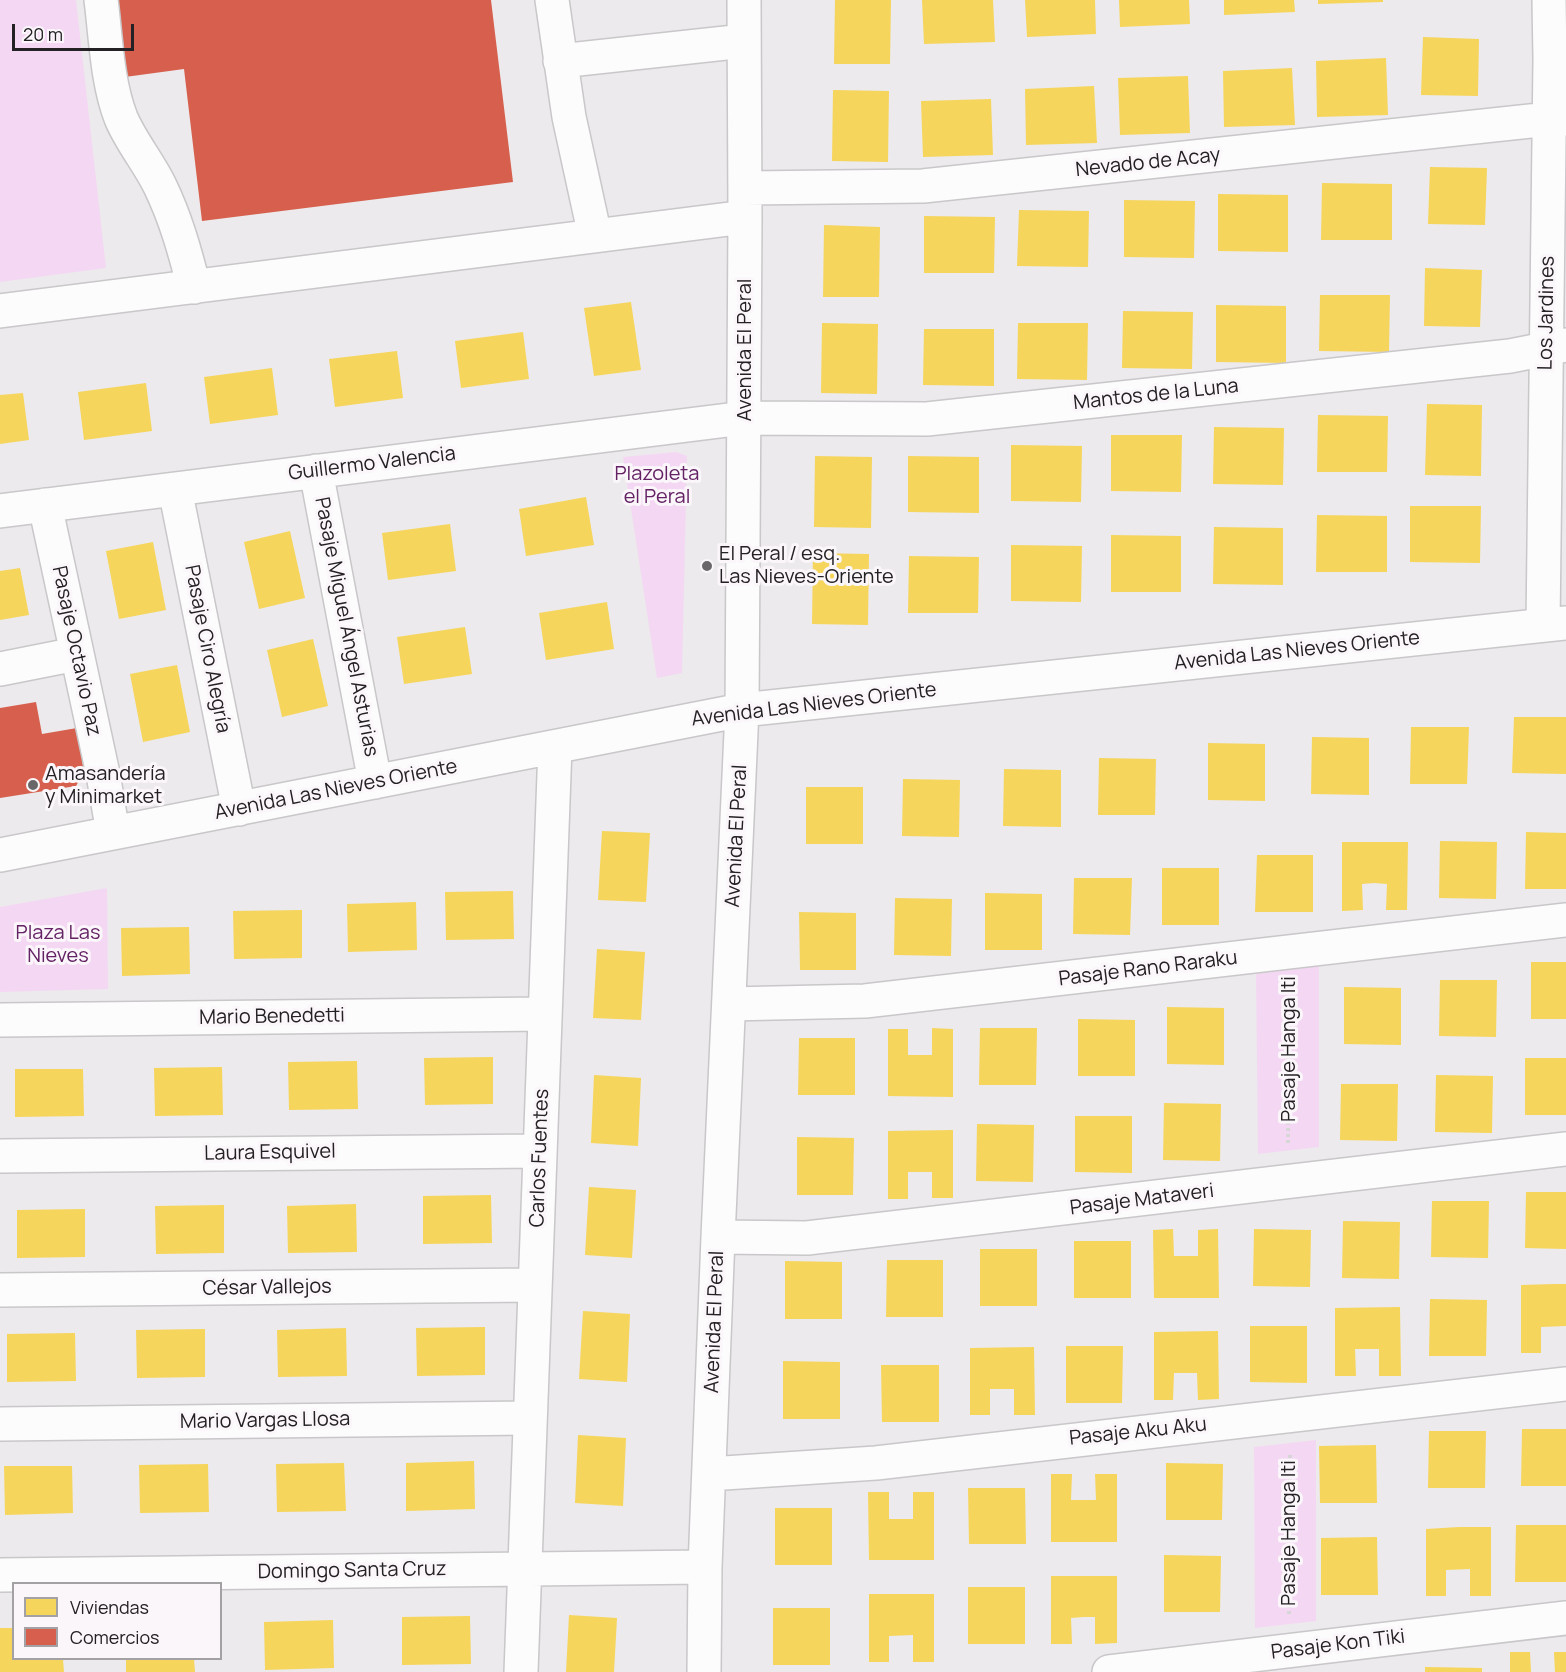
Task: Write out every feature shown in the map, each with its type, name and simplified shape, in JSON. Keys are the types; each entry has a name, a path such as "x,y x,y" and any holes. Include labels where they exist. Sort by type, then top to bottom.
{"street":[{"path":"101,0 116,102 132,139 145,158 172,213 183,242 194,287"},
{"path":"552,0 569,117 595,236"},
{"name":"Avenida El Peral","path":"704,1672 705,1567 718,1237 742,710 744,0"},
{"name":"Los Jardines","path":"1549,0 1558,119 1555,624"},
{"path":"560,61 744,41"},
{"name":"Nevado de Acay","path":"0,311 595,236 745,202 986,181 1558,119"},
{"name":"Mantos de la Luna","path":"744,418 927,419 1510,356 1556,347"},
{"name":"Guillermo Valencia","path":"0,511 744,418"},
{"name":"Pasaje Miguel Ángel Asturias","path":"316,471 375,782"},
{"name":"Pasaje Ciro Alegría","path":"175,489 239,809"},
{"name":"Pasaje Octavio Paz","path":"45,505 103,774 113,833"},
{"name":"Avenida Las Nieves Oriente","path":"0,855 742,710 1555,624"},
{"path":"0,669 76,654"},
{"name":"Carlos Fuentes","path":"520,1672 555,747"},
{"name":"Pasaje Rano Raraku","path":"729,1004 865,1001 1566,920"},
{"name":"Mario Benedetti","path":"0,1020 545,1014"},
{"name":"Pasaje Mataveri","path":"718,1237 807,1238 1566,1149"},
{"name":"Laura Esquivel","path":"0,1156 540,1150"},
{"name":"César Vallejos","path":"0,1290 535,1285"},
{"name":"Pasaje Aku Aku","path":"709,1474 876,1463 1566,1384"},
{"name":"Mario Vargas Llosa","path":"0,1424 530,1418"},
{"name":"Domingo Santa Cruz","path":"0,1575 705,1567"},
{"name":"Pasaje Kon Tiki","path":"1109,1672 1566,1618"}],"path":[{"name":"Pasaje Hanga Iti","path":"1288,1182 1289,952"},
{"name":"Pasaje Hanga Iti","path":"1288,1650 1290,1415"}],"green space":[{"path":"0,0 76,0 106,268 0,282"},
{"name":"Plazoleta el Peral","path":"676,452 687,456 682,673 657,678 623,457"},
{"name":"Plaza Las Nieves","path":"107,888 108,989 0,992 0,907"},
{"path":"1319,966 1319,1147 1258,1154 1256,974"},
{"path":"1316,1440 1316,1621 1255,1628 1254,1447"}],"building: Viviendas":[{"path":"835,0 891,0 890,64 834,64"},
{"path":"922,0 993,0 995,42 924,44"},
{"path":"1025,0 1095,0 1096,34 1027,37"},
{"path":"1119,0 1189,0 1190,24 1120,27"},
{"path":"1224,0 1294,0 1295,12 1224,15"},
{"path":"1318,0 1383,0 1383,2 1318,4"},
{"path":"1423,37 1479,39 1478,96 1421,95"},
{"path":"1386,58 1388,115 1317,117 1316,61"},
{"path":"1292,68 1295,125 1224,127 1223,71"},
{"path":"1188,76 1190,133 1120,135 1118,78"},
{"path":"1094,86 1097,143 1026,145 1025,89"},
{"path":"833,90 889,91 888,162 832,161"},
{"path":"991,99 993,155 923,157 921,101"},
{"path":"1430,167 1487,168 1485,225 1428,224"},
{"path":"1322,183 1392,184 1392,240 1321,240"},
{"path":"1218,194 1288,195 1288,252 1218,251"},
{"path":"1124,200 1195,201 1194,258 1124,257"},
{"path":"1019,210 1089,211 1088,267 1017,266"},
{"path":"924,216 995,217 994,273 924,273"},
{"path":"824,225 880,227 879,297 823,297"},
{"path":"1425,268 1482,270 1480,327 1424,326"},
{"path":"1320,295 1390,295 1389,352 1319,351"},
{"path":"631,302 641,370 594,376 584,308"},
{"path":"1216,305 1286,306 1286,363 1216,362"},
{"path":"1123,311 1193,312 1192,369 1122,368"},
{"path":"822,323 878,324 877,394 821,393"},
{"path":"1018,323 1088,323 1087,380 1017,379"},
{"path":"924,329 994,329 994,386 923,385"},
{"path":"523,332 529,379 461,388 455,341"},
{"path":"397,351 403,398 335,407 329,359"},
{"path":"272,368 278,415 210,424 204,377"},
{"path":"146,383 152,431 84,440 78,392"},
{"path":"23,393 29,440 0,444 0,395"},
{"path":"1427,404 1482,405 1481,476 1425,475"},
{"path":"1318,415 1388,416 1387,472 1317,472"},
{"path":"1214,427 1284,428 1283,485 1213,484"},
{"path":"1111,435 1182,435 1181,492 1111,491"},
{"path":"1011,445 1082,446 1081,502 1011,501"},
{"path":"815,456 872,457 871,528 814,527"},
{"path":"908,456 979,457 979,513 908,512"},
{"path":"586,497 594,545 526,556 519,509"},
{"path":"1410,506 1481,506 1480,563 1410,562"},
{"path":"1317,515 1387,516 1387,572 1316,572"},
{"path":"450,524 456,571 388,580 382,533"},
{"path":"1214,527 1283,528 1283,585 1213,584"},
{"path":"290,531 305,598 259,609 244,542"},
{"path":"1111,535 1181,536 1181,592 1111,592"},
{"path":"153,542 166,610 119,619 106,551"},
{"path":"1011,545 1082,546 1081,602 1011,601"},
{"path":"813,553 869,554 868,625 812,624"},
{"path":"909,556 979,557 978,613 908,613"},
{"path":"20,568 29,615 0,620 0,571"},
{"path":"607,602 614,649 546,660 539,613"},
{"path":"465,627 472,674 404,684 397,637"},
{"path":"313,639 328,706 282,717 267,650"},
{"path":"177,665 190,732 143,742 130,674"},
{"path":"1514,717 1566,717 1566,774 1512,773"},
{"path":"1411,727 1469,727 1467,784 1410,784"},
{"path":"1312,737 1369,738 1369,795 1311,794"},
{"path":"1208,743 1265,744 1265,801 1208,800"},
{"path":"1099,758 1156,759 1155,815 1098,815"},
{"path":"1004,769 1061,770 1061,827 1003,826"},
{"path":"903,779 960,780 959,837 902,836"},
{"path":"806,787 863,787 863,844 806,844"},
{"path":"602,831 650,833 646,902 598,900"},
{"path":"1526,832 1566,833 1566,889 1525,889"},
{"path":"1440,841 1497,842 1496,899 1439,898"},
{"path":"1342,842 1408,842 1407,910 1386,910 1387,884 1374,883 1362,884 1363,910 1342,911"},
{"path":"1257,855 1313,855 1313,912 1255,912"},
{"path":"1162,868 1219,868 1219,925 1162,925"},
{"path":"1074,878 1132,878 1130,935 1073,934"},
{"path":"513,891 514,939 446,940 445,892"},
{"path":"985,893 1042,894 1042,950 985,950"},
{"path":"895,898 952,899 951,956 894,955"},
{"path":"416,902 417,950 348,952 347,904"},
{"path":"302,910 302,958 234,959 233,911"},
{"path":"799,912 856,913 856,970 800,970"},
{"path":"189,927 190,974 122,976 121,928"},
{"path":"597,949 645,952 641,1020 593,1018"},
{"path":"1531,962 1566,962 1566,1019 1531,1019"},
{"path":"1440,980 1497,980 1496,1037 1439,1036"},
{"path":"1344,987 1401,988 1401,1045 1344,1044"},
{"path":"1167,1007 1224,1008 1224,1065 1167,1064"},
{"path":"1078,1019 1135,1020 1135,1076 1078,1076"},
{"path":"932,1028 953,1029 953,1097 888,1096 888,1029 908,1029 908,1055 932,1055"},
{"path":"980,1028 1037,1028 1036,1085 979,1085"},
{"path":"799,1038 855,1038 855,1095 798,1095"},
{"path":"493,1057 493,1104 425,1105 424,1058"},
{"path":"1525,1058 1566,1058 1566,1115 1525,1115"},
{"path":"357,1061 358,1109 289,1110 288,1062"},
{"path":"222,1067 223,1115 155,1116 154,1068"},
{"path":"15,1069 83,1069 84,1116 15,1117"},
{"path":"594,1075 641,1078 638,1146 591,1143"},
{"path":"1436,1075 1493,1076 1492,1133 1435,1132"},
{"path":"1341,1084 1398,1084 1397,1141 1340,1140"},
{"path":"1164,1103 1221,1104 1220,1161 1163,1160"},
{"path":"1075,1116 1132,1116 1132,1173 1075,1172"},
{"path":"977,1124 1034,1125 1033,1182 976,1181"},
{"path":"953,1130 953,1198 932,1198 932,1172 908,1172 908,1199 888,1199 888,1131"},
{"path":"797,1137 854,1138 853,1195 797,1195"},
{"path":"589,1187 636,1190 632,1258 585,1255"},
{"path":"1526,1192 1566,1192 1566,1249 1525,1248"},
{"path":"491,1195 492,1243 423,1244 423,1196"},
{"path":"1432,1201 1489,1201 1488,1258 1431,1257"},
{"path":"356,1204 357,1252 288,1253 287,1206"},
{"path":"224,1205 224,1253 156,1254 155,1206"},
{"path":"85,1209 85,1257 17,1258 17,1210"},
{"path":"1343,1221 1400,1222 1399,1279 1342,1278"},
{"path":"1173,1229 1174,1256 1198,1256 1198,1230 1218,1229 1219,1298 1154,1298 1153,1230"},
{"path":"1254,1229 1311,1230 1310,1287 1253,1286"},
{"path":"1074,1241 1131,1241 1131,1298 1074,1298"},
{"path":"980,1249 1037,1249 1037,1306 980,1306"},
{"path":"887,1260 943,1260 943,1317 886,1317"},
{"path":"785,1261 842,1262 842,1319 785,1319"},
{"path":"1566,1284 1566,1326 1541,1327 1541,1353 1521,1353 1521,1285"},
{"path":"1430,1299 1487,1300 1486,1356 1429,1356"},
{"path":"1400,1307 1401,1376 1379,1376 1379,1349 1355,1349 1356,1376 1335,1376 1335,1308"},
{"path":"583,1311 630,1314 627,1382 579,1379"},
{"path":"1250,1326 1307,1326 1307,1383 1250,1382"},
{"path":"485,1327 485,1375 417,1376 416,1328"},
{"path":"346,1328 347,1376 278,1377 277,1330"},
{"path":"205,1329 205,1377 137,1378 136,1330"},
{"path":"1218,1331 1219,1399 1198,1400 1197,1373 1174,1373 1173,1400 1154,1400 1154,1332"},
{"path":"75,1333 76,1381 7,1382 7,1334"},
{"path":"1066,1346 1123,1346 1122,1403 1066,1403"},
{"path":"1034,1347 1035,1415 1014,1415 1014,1389 990,1389 990,1415 970,1415 970,1348"},
{"path":"783,1361 840,1362 840,1419 783,1419"},
{"path":"881,1365 939,1365 939,1422 882,1422"},
{"path":"1522,1429 1566,1429 1566,1486 1521,1486"},
{"path":"1429,1431 1486,1431 1485,1488 1428,1488"},
{"path":"578,1435 626,1438 623,1506 575,1503"},
{"path":"1376,1445 1377,1503 1320,1503 1319,1446"},
{"path":"474,1461 475,1509 406,1511 406,1463"},
{"path":"344,1463 346,1511 277,1512 276,1464"},
{"path":"1166,1463 1223,1464 1222,1520 1166,1520"},
{"path":"208,1464 209,1512 140,1513 139,1465"},
{"path":"4,1466 72,1466 73,1513 5,1515"},
{"path":"1051,1474 1072,1474 1071,1500 1096,1500 1095,1474 1117,1474 1117,1542 1051,1542"},
{"path":"968,1488 1025,1488 1026,1544 969,1544"},
{"path":"868,1492 889,1492 889,1519 913,1519 913,1492 934,1492 934,1560 869,1560"},
{"path":"775,1508 832,1508 832,1565 775,1565"},
{"path":"1516,1525 1566,1525 1566,1582 1515,1582"},
{"path":"1491,1527 1491,1596 1470,1596 1470,1569 1446,1570 1446,1596 1426,1596 1426,1529"},
{"path":"1377,1537 1378,1595 1321,1595 1321,1538"},
{"path":"1164,1555 1221,1556 1220,1612 1164,1612"},
{"path":"1051,1576 1117,1576 1117,1643 1095,1644 1095,1617 1084,1617 1071,1618 1072,1644 1051,1644"},
{"path":"968,1587 1025,1587 1025,1644 968,1644"},
{"path":"869,1594 934,1594 934,1662 913,1662 913,1635 889,1636 889,1662 869,1662"},
{"path":"773,1608 830,1608 830,1665 773,1665"},
{"path":"569,1615 617,1618 614,1672 566,1672"},
{"path":"470,1616 471,1664 402,1665 402,1617"},
{"path":"333,1620 334,1668 265,1670 264,1622"},
{"path":"0,1628 12,1628 12,1660 63,1660 64,1672 0,1672"},
{"path":"1510,1652 1530,1652 1531,1672 1510,1672"},
{"path":"1554,1652 1566,1652 1566,1672 1555,1672"},
{"path":"126,1660 194,1660 195,1672 126,1672"},
{"path":"1425,1667 1482,1668 1482,1672 1425,1672"}],"building: Comercios":[{"path":"115,0 491,0 513,182 202,221 184,69 125,77"},
{"path":"36,702 42,734 77,728 84,772 76,786 0,798 0,708"}],"place":[{"name":"El Peral / esq. Las Nieves-Oriente","path":"707,566"},
{"name":"Amasandería y Minimarket","path":"33,785"}]}
